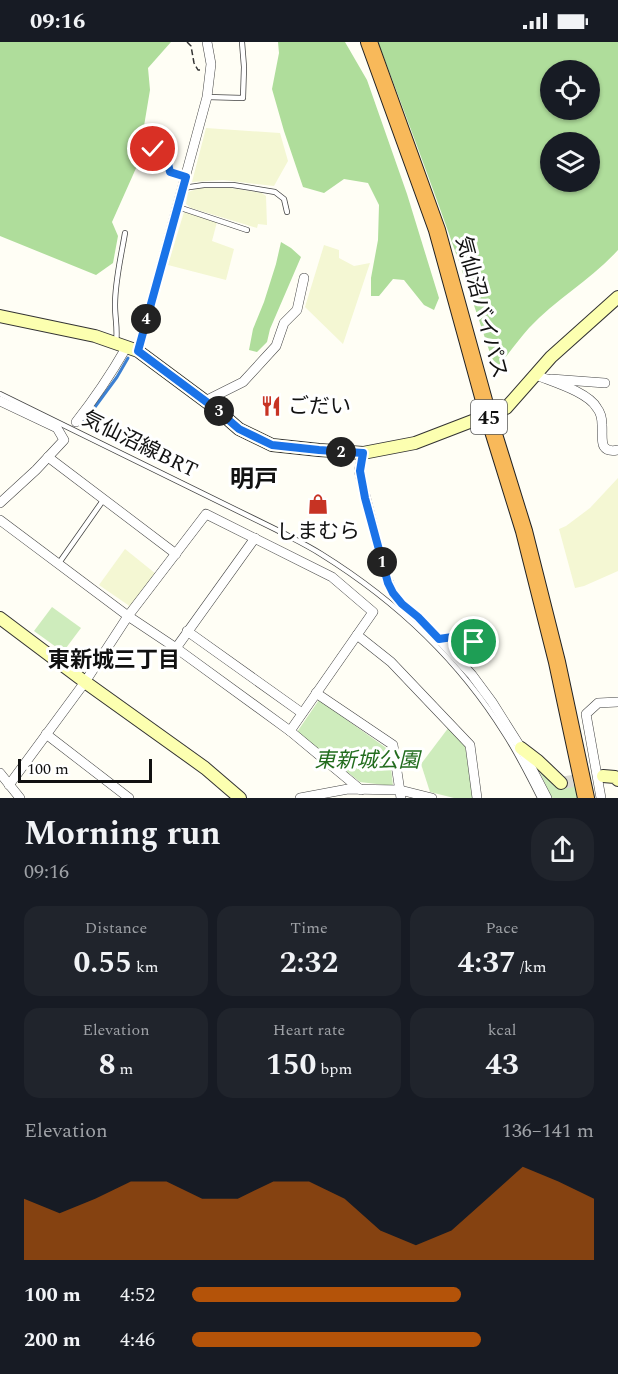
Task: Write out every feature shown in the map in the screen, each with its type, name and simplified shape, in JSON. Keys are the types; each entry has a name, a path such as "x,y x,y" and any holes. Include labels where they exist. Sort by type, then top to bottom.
{"highway":[{"name":"気仙沼バイパス","path":"369,42 437,230 488,415 527,542 557,662 586,798"}],"street":[{"path":"76,422 97,396 126,347 178,206 207,98 211,64 207,42"},
{"path":"205,401 243,382 276,346 284,323 297,310 304,278"},
{"path":"0,316 95,336 126,347 205,401 239,429 272,445 363,453 415,443 506,408 541,377 551,357 618,297"},
{"path":"541,377 605,383"},
{"path":"541,377 587,396 596,404 603,426 601,441 606,449 618,450"},
{"path":"0,401 57,428 64,440 0,503"},
{"path":"363,453 360,471 365,498 388,583 393,593 472,675 521,748 547,798"},
{"path":"48,457 176,554"},
{"path":"9,785 85,682 128,616 206,514 332,577 373,612 290,730"},
{"path":"0,520 128,616 290,730 361,790"},
{"path":"176,648 255,538"},
{"path":"0,618 204,768 240,798"},
{"path":"187,631 302,713"},
{"path":"357,635 391,662 470,745 477,798"},
{"path":"316,693 393,746 400,794"},
{"path":"601,798 586,714 597,703 618,702"},
{"path":"46,734 129,798"},
{"path":"521,748 561,783"},
{"path":"0,773 20,798"},
{"path":"603,776 615,777 618,780"},
{"path":"300,798 348,789 432,798"}],"lane":[{"path":"207,98 243,98 242,42"},
{"path":"153,149 166,153 170,172 186,177"},
{"path":"183,188 233,185 275,192 284,199 288,212"},
{"path":"178,206 247,230"},
{"path":"125,233 117,277 115,306 118,331 126,347"},
{"name":"気仙沼線BRT","path":"0,394 286,534 320,553 378,592 427,635 477,693 506,734 540,798"},
{"path":"58,564 104,499"},
{"path":"439,639 459,636 474,642 483,649"}],"path":[{"path":"187,42 191,46 194,63 198,70 210,70"}],"green space":[{"path":"0,42 171,42 148,68 150,90 144,126 145,148 112,222 118,236 113,263 96,275 0,236"},
{"path":"278,42 345,42 367,80 407,194 439,298 434,310 424,305 404,280 393,279 379,296 371,296 371,278 378,240 379,205 368,183 344,179 324,193 303,187 272,89 279,53"},
{"path":"378,42 618,42 618,250 525,332 495,368 453,245"},
{"path":"206,128 280,133 288,161 274,186 223,180 192,182"},
{"path":"200,188 231,188 262,193 266,196 267,225 258,224 257,228 191,208 186,204 188,192"},
{"path":"184,212 217,222 212,241 234,249 226,280 168,265"},
{"path":"281,242 301,257 270,329 267,342 257,352 249,350 253,329 264,302"},
{"path":"324,245 339,250 339,258 354,266 370,263 343,344 305,307"},
{"path":"618,478 618,571 575,588 559,529 590,508"},
{"path":"125,549 156,574 131,607 99,585"},
{"path":"52,607 81,628 63,652 34,631"},
{"name":"東新城公園","path":"319,700 389,750 393,786 360,782 297,732"},
{"path":"449,727 465,745 473,798 454,798 430,792 421,764"},
{"path":"539,768 556,785 577,784 579,798 552,798"}],"waterway":[{"path":"81,426 128,358"}],"tunnel":[{"path":"561,783 603,776"}],"place":[{"name":"ごだい","path":"271,406"},
{"name":"しまむら","path":"318,504"}],"district":[{"name":"明戸","path":"254,479"},
{"name":"東新城三丁目","path":"114,659"}],"route":[{"path":"153,149 166,153 170,172 186,177 138,351 239,429 272,445 363,453 360,471 365,498 385,573 393,593 439,639 459,636 474,642"}]}
